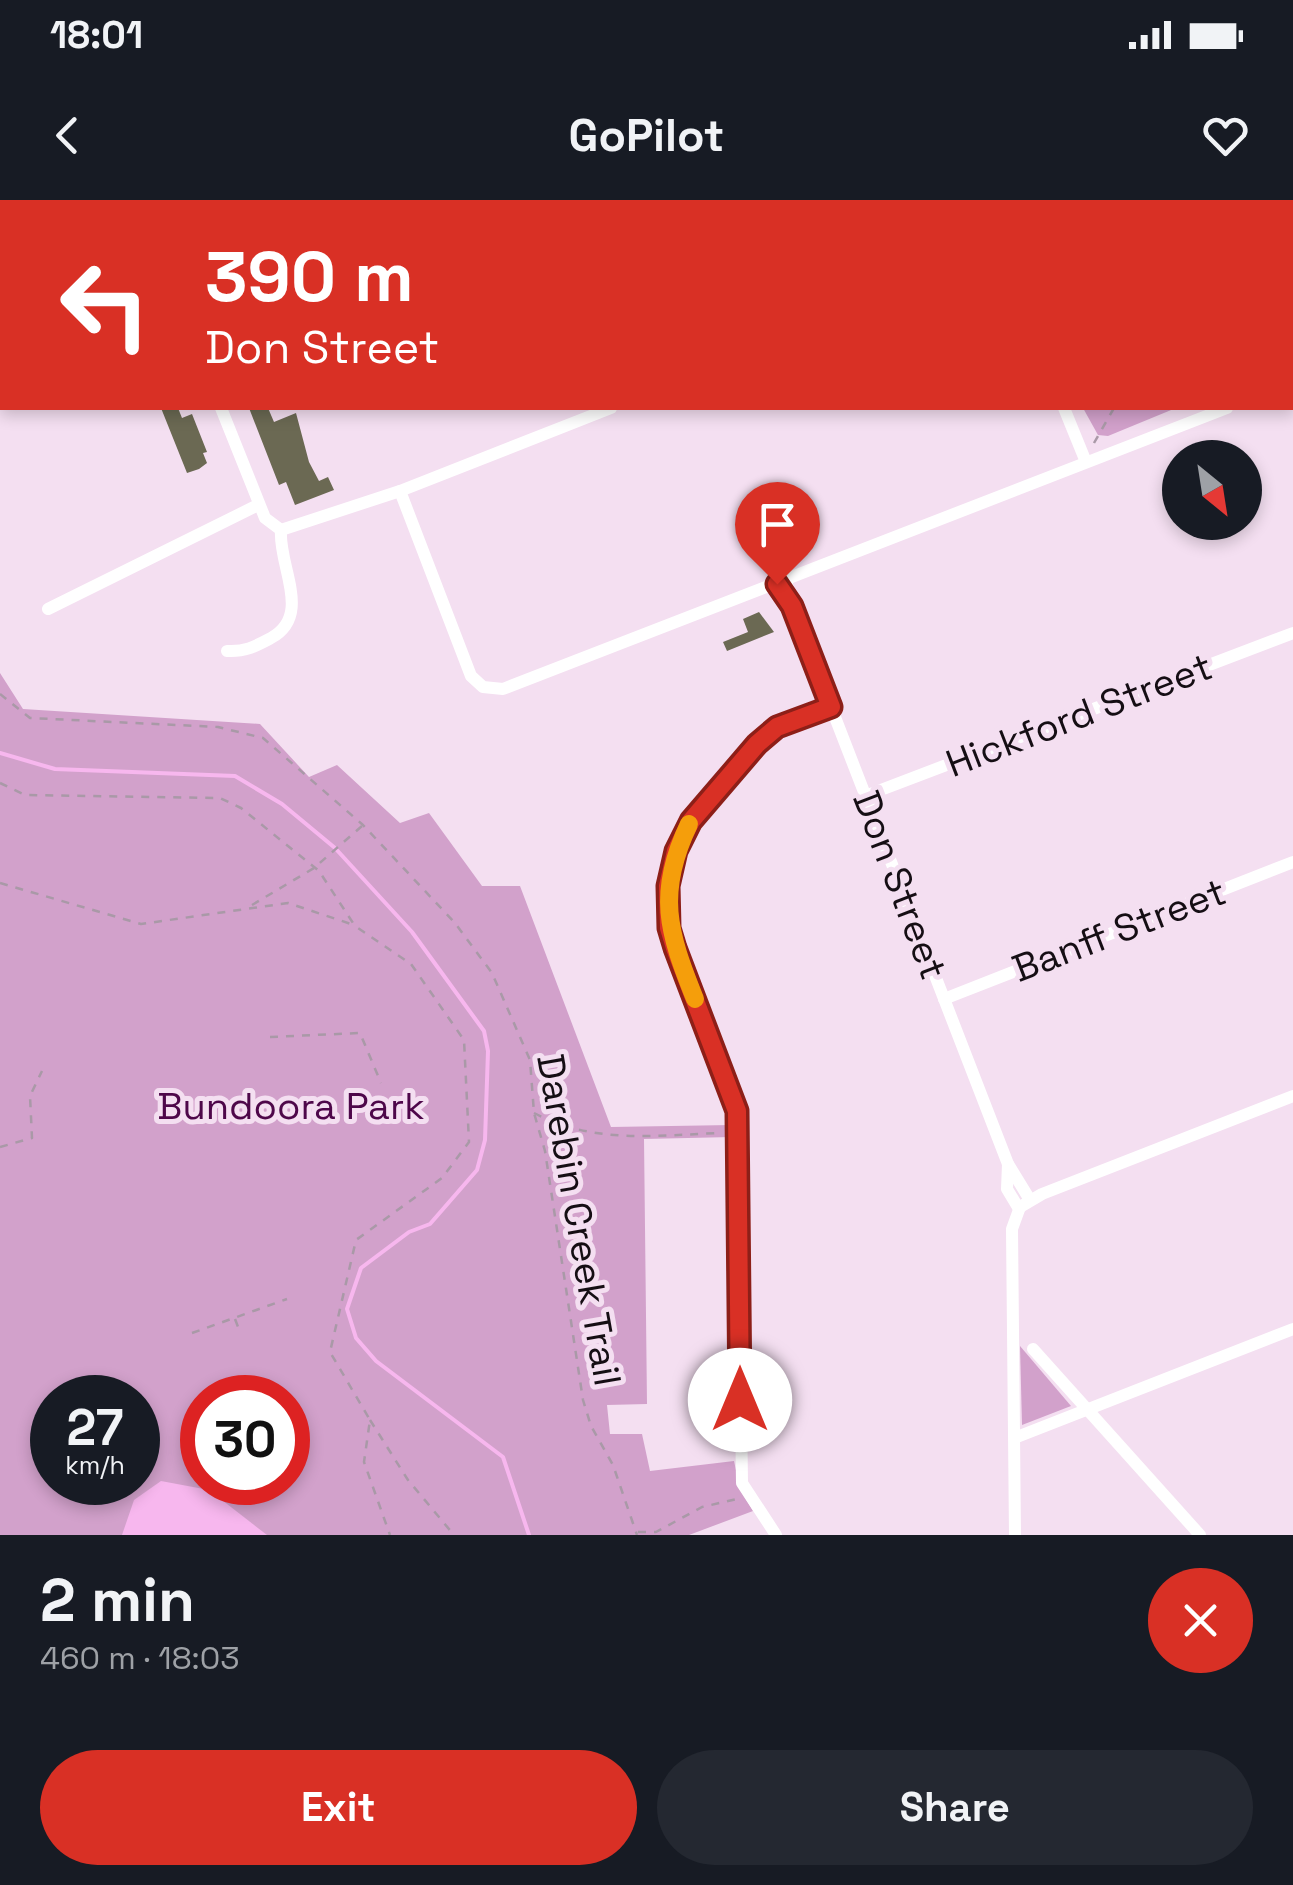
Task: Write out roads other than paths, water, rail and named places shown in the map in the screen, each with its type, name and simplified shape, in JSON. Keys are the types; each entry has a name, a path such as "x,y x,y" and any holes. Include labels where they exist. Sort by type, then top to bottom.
{"street":[{"path":"222,410 258,505 271,525 280,530 400,491 606,410"},
{"path":"1065,410 1086,462"},
{"path":"400,491 471,676 483,686 503,689 1222,410"},
{"path":"48,609 258,505"},
{"path":"226,650 245,652 278,634 292,614 294,596 279,551 280,530"},
{"name":"Don Street","path":"782,582 1008,1164 1008,1189 1024,1204 1012,1229 1015,1535"},
{"name":"Hickford Street","path":"865,796 1293,632"},
{"path":"776,1535 748,1497 741,1473 738,1132 734,1100 669,928 672,866 691,821 757,744 777,727 831,707"},
{"name":"Banff Street","path":"944,999 1293,862"},
{"path":"1024,1204 1293,1096"},
{"path":"1017,1437 1293,1329"},
{"path":"1033,1349 1200,1535"}],"waterway":[{"path":"0,753 55,769 235,776 282,804 335,848 412,932 484,1031 488,1051 485,1140 477,1170 430,1224 409,1232 361,1268 347,1309 356,1338 376,1361 503,1457 529,1535"}],"park label":[{"name":"Bundoora Park","path":"291,1106"}]}
